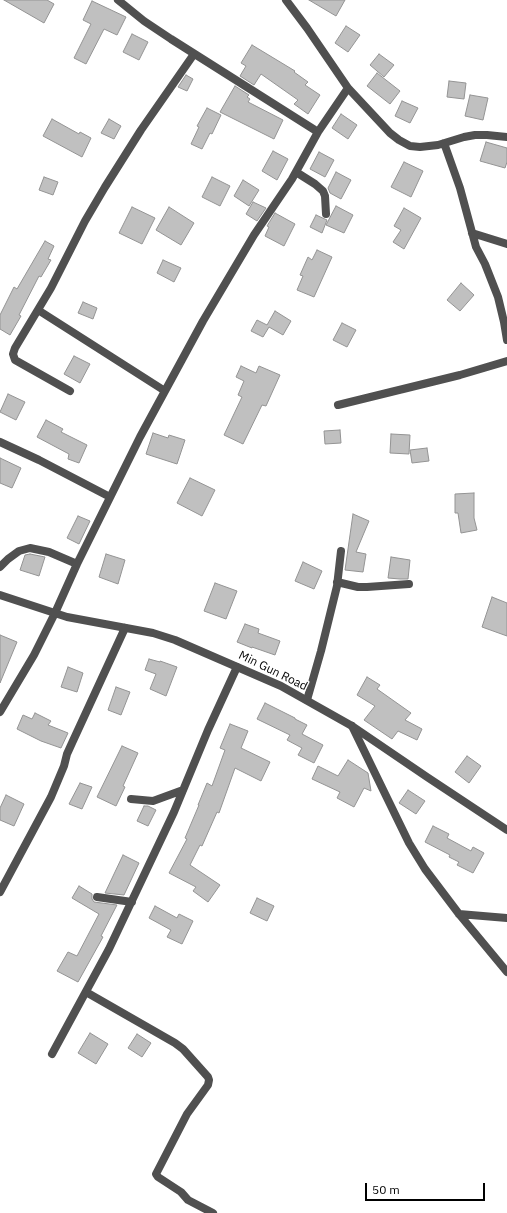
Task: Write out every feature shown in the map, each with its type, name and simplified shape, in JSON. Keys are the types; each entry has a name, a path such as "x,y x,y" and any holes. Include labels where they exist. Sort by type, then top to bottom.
{"street":[{"path":"118,0 144,21 318,132"},
{"path":"286,0 348,88 380,123 399,140 410,146 420,147 438,145 475,135 507,137"},
{"path":"70,391 15,360 13,354 15,348 38,310 104,187 141,130 194,54"},
{"path":"0,712 34,655 140,437 203,321 233,269 296,172 318,132 348,88"},
{"path":"444,143 460,188 476,247 485,264 498,297 507,340"},
{"path":"296,172 323,191 325,196 326,214"},
{"path":"472,233 507,244"},
{"path":"38,310 165,391"},
{"path":"338,405 460,375 507,361"},
{"path":"0,442 39,460 110,497"},
{"path":"0,567 19,551 30,548 49,552 77,564"},
{"path":"307,700 321,651 337,582 341,551"},
{"path":"337,582 367,588 409,584"},
{"name":"Min Gun Road","path":"0,595 67,617 153,633 175,640 281,686 352,726 427,778 507,830"},
{"path":"0,892 50,797 64,766 67,754 126,628"},
{"path":"52,1054 86,992 132,902 174,812 208,730 238,667"},
{"path":"352,726 409,843 425,869 459,914 507,972"},
{"path":"131,799 153,800 183,790"},
{"path":"97,897 132,902"},
{"path":"459,914 507,918"},
{"path":"86,992 175,1043 208,1077 208,1085 187,1114 156,1174 158,1177 181,1192 188,1200 213,1213"}],"building":[{"path":"4,0 47,0 54,4 44,23"},
{"path":"309,0 345,0 336,16"},
{"path":"92,1 126,17 117,35 104,29 86,64 74,58 91,24 83,20"},
{"path":"346,26 360,35 348,52 335,43"},
{"path":"132,34 148,42 139,60 123,52"},
{"path":"252,45 295,71 294,72 308,82 305,85 320,95 308,114 294,104 298,100 261,74 254,85 240,76 246,66 241,63"},
{"path":"379,54 394,65 384,77 370,65"},
{"path":"377,73 400,91 390,104 367,86"},
{"path":"186,75 193,79 187,91 178,87"},
{"path":"449,81 466,83 464,99 447,97"},
{"path":"235,86 249,95 247,97 250,99 248,102 283,120 274,139 220,112"},
{"path":"470,95 488,98 483,120 465,116"},
{"path":"402,101 418,108 410,123 395,116"},
{"path":"207,108 221,115 212,134 210,133 202,149 191,144 199,127 197,126"},
{"path":"341,114 357,125 348,139 332,128"},
{"path":"52,119 79,134 80,132 91,138 82,157 43,136"},
{"path":"109,119 121,126 114,139 101,133"},
{"path":"486,142 507,148 507,162 505,168 480,161"},
{"path":"273,151 288,159 277,180 262,171"},
{"path":"319,152 334,160 325,177 310,169"},
{"path":"404,162 423,171 411,197 391,187"},
{"path":"336,172 351,180 341,199 330,193 328,188"},
{"path":"44,177 58,182 53,195 39,190"},
{"path":"212,177 230,186 220,206 202,197"},
{"path":"243,180 259,190 249,206 234,196"},
{"path":"253,202 266,208 257,221 246,214"},
{"path":"336,206 353,215 344,233 326,225"},
{"path":"132,207 155,218 142,244 119,233"},
{"path":"169,207 194,223 181,245 156,230"},
{"path":"404,208 421,218 404,249 393,242 401,230 394,226"},
{"path":"275,213 295,224 284,246 265,236 269,227 267,226"},
{"path":"316,215 327,220 322,233 310,227"},
{"path":"45,241 54,246 48,259 51,260 41,277 39,276 19,315 21,316 10,335 0,329 0,315 14,287 17,289"},
{"path":"317,250 332,257 314,297 297,290 303,276 300,275 308,257 312,260"},
{"path":"163,260 181,268 174,282 157,273"},
{"path":"461,283 474,295 460,311 447,300"},
{"path":"83,302 97,308 93,319 78,313"},
{"path":"275,311 291,321 283,335 269,327 263,337 251,331 257,320 267,325"},
{"path":"342,323 356,330 347,347 333,340"},
{"path":"74,356 90,364 80,383 64,374"},
{"path":"241,366 256,373 259,366 280,375 266,406 262,405 243,444 224,435 242,397 238,395 244,381 236,377"},
{"path":"8,394 25,402 16,420 0,412"},
{"path":"46,420 63,429 61,432 87,445 79,463 68,459 69,454 37,437"},
{"path":"340,430 341,443 325,444 324,431"},
{"path":"153,433 168,438 169,435 185,440 177,464 146,454"},
{"path":"391,434 410,435 409,454 390,453"},
{"path":"427,448 429,461 412,463 410,450"},
{"path":"0,458 21,468 12,488 0,483"},
{"path":"190,478 215,490 202,516 177,503"},
{"path":"474,493 474,518 477,530 461,533 458,513 455,513 455,494"},
{"path":"353,514 369,521 356,552 366,554 363,572 345,570"},
{"path":"78,516 90,521 79,544 67,538"},
{"path":"30,554 45,557 39,576 20,570 25,555"},
{"path":"106,554 125,560 118,584 99,577"},
{"path":"391,557 410,560 408,579 388,578"},
{"path":"303,562 322,571 314,589 295,581"},
{"path":"215,583 237,591 226,619 204,611"},
{"path":"492,597 507,603 507,636 482,627"},
{"path":"245,624 259,629 258,633 280,641 275,655 237,642"},
{"path":"0,635 17,642 0,683"},
{"path":"149,659 177,667 166,696 150,689 156,674 145,670"},
{"path":"68,667 83,673 77,692 61,687"},
{"path":"367,677 380,685 377,689 411,713 405,720 422,729 417,740 398,731 392,739 364,720 375,706 357,695"},
{"path":"116,687 130,692 121,715 108,710"},
{"path":"265,703 307,725 302,734 323,745 314,763 298,755 302,748 287,740 290,735 257,719"},
{"path":"35,713 51,721 48,725 68,733 61,748 41,741 17,729 23,715 32,719"},
{"path":"230,724 248,731 241,748 270,762 261,781 235,768 219,813 217,812 202,846 200,845 190,865 220,885 208,902 193,891 196,887 169,873 187,839 185,838 207,783 212,786 225,750 220,748"},
{"path":"122,746 138,753 123,786 125,787 116,806 97,797"},
{"path":"467,756 481,766 469,783 455,772"},
{"path":"348,760 368,773 371,791 364,788 354,807 337,798 340,792 312,779 318,766 338,776"},
{"path":"80,783 92,787 82,809 69,804"},
{"path":"408,790 425,801 416,814 399,803"},
{"path":"6,795 24,804 14,826 0,820 0,808"},
{"path":"144,806 148,806 156,810 148,826 137,821"},
{"path":"433,826 449,834 447,838 471,851 473,847 484,853 473,873 457,865 459,862 449,857 450,855 425,842"},
{"path":"123,855 139,863 124,895 105,893"},
{"path":"79,886 92,894 92,899 94,902 117,905 101,936 103,937 78,982 57,971 68,952 77,956 99,914 72,898"},
{"path":"257,898 274,906 267,921 250,913"},
{"path":"155,906 177,918 179,914 193,921 182,944 167,937 171,930 149,918"},
{"path":"90,1033 108,1044 96,1064 78,1053"},
{"path":"137,1034 151,1043 142,1057 128,1048"}]}
